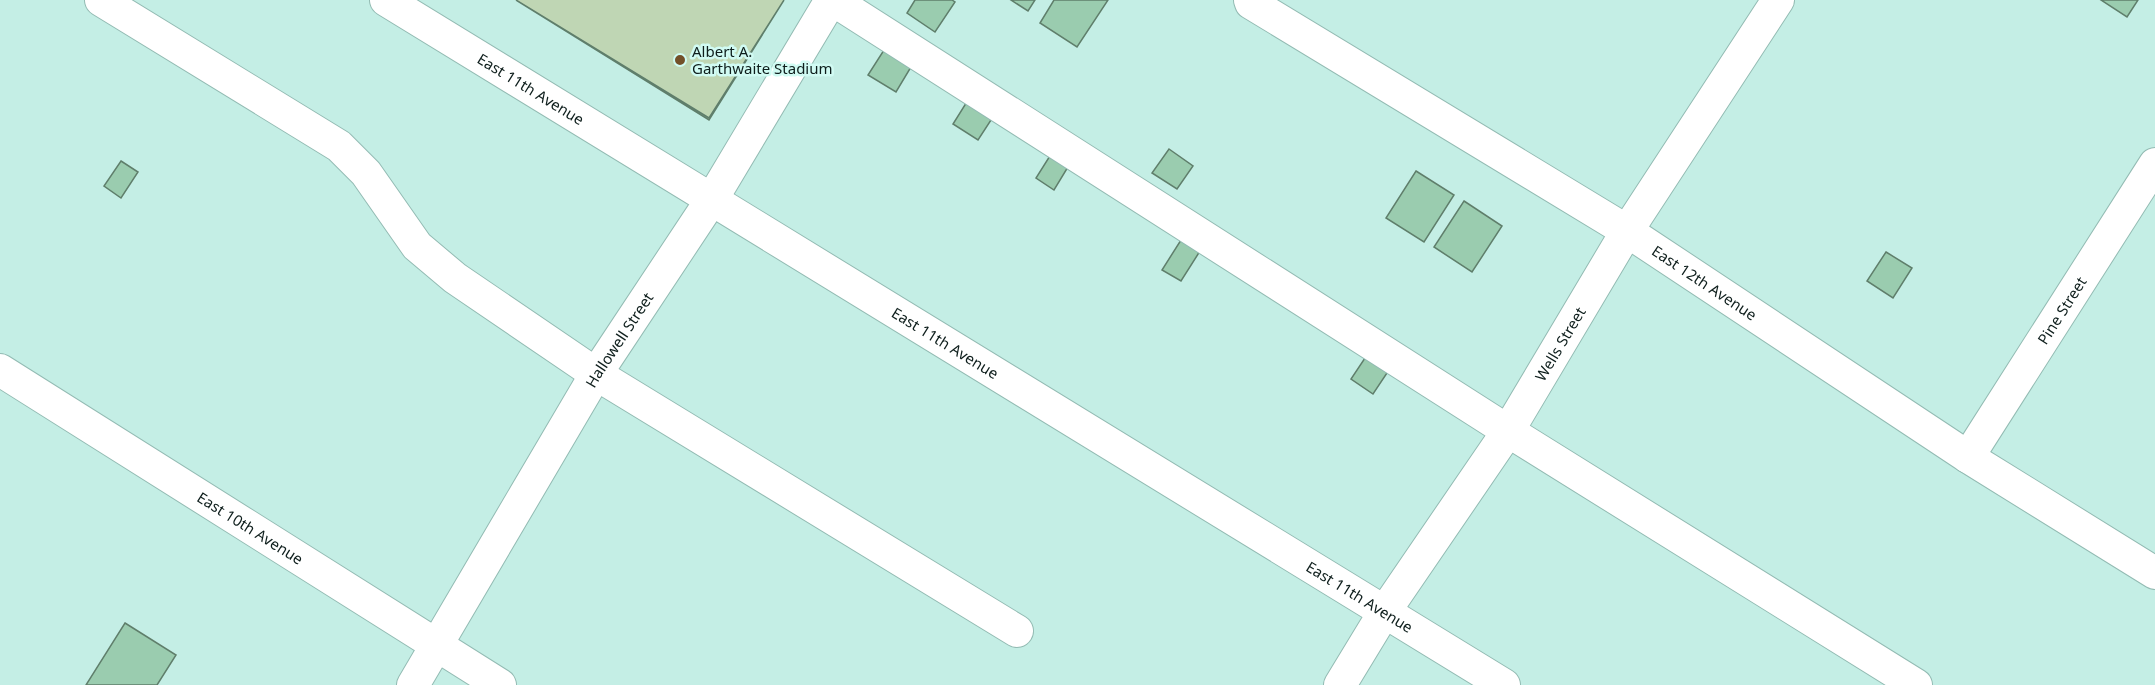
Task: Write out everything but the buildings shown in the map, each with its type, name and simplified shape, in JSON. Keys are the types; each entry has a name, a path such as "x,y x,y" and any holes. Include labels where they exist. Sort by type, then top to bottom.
{"street":[{"path":"101,0 339,146 366,173 417,246 455,278 596,374 1017,631"},
{"name":"East 11th Avenue","path":"386,0 1504,685"},
{"path":"832,0 1508,431 1916,685"},
{"name":"Hallowell Street","path":"413,685 596,374 712,200 832,0"},
{"name":"East 12th Avenue","path":"1250,0 1251,3 1627,231 1968,457 2155,573"},
{"name":"Wells Street","path":"1340,685 1385,611 1508,431 1627,231 1778,0"},
{"name":"Pine Street","path":"1968,457 2155,164"},
{"name":"East 10th Avenue","path":"0,370 500,685"}],"green space":[{"name":"Albert A. Garthwaite Stadium","path":"516,0 784,0 709,120"}],"place":[{"name":"Albert A. Garthwaite Stadium","path":"680,60"}]}
